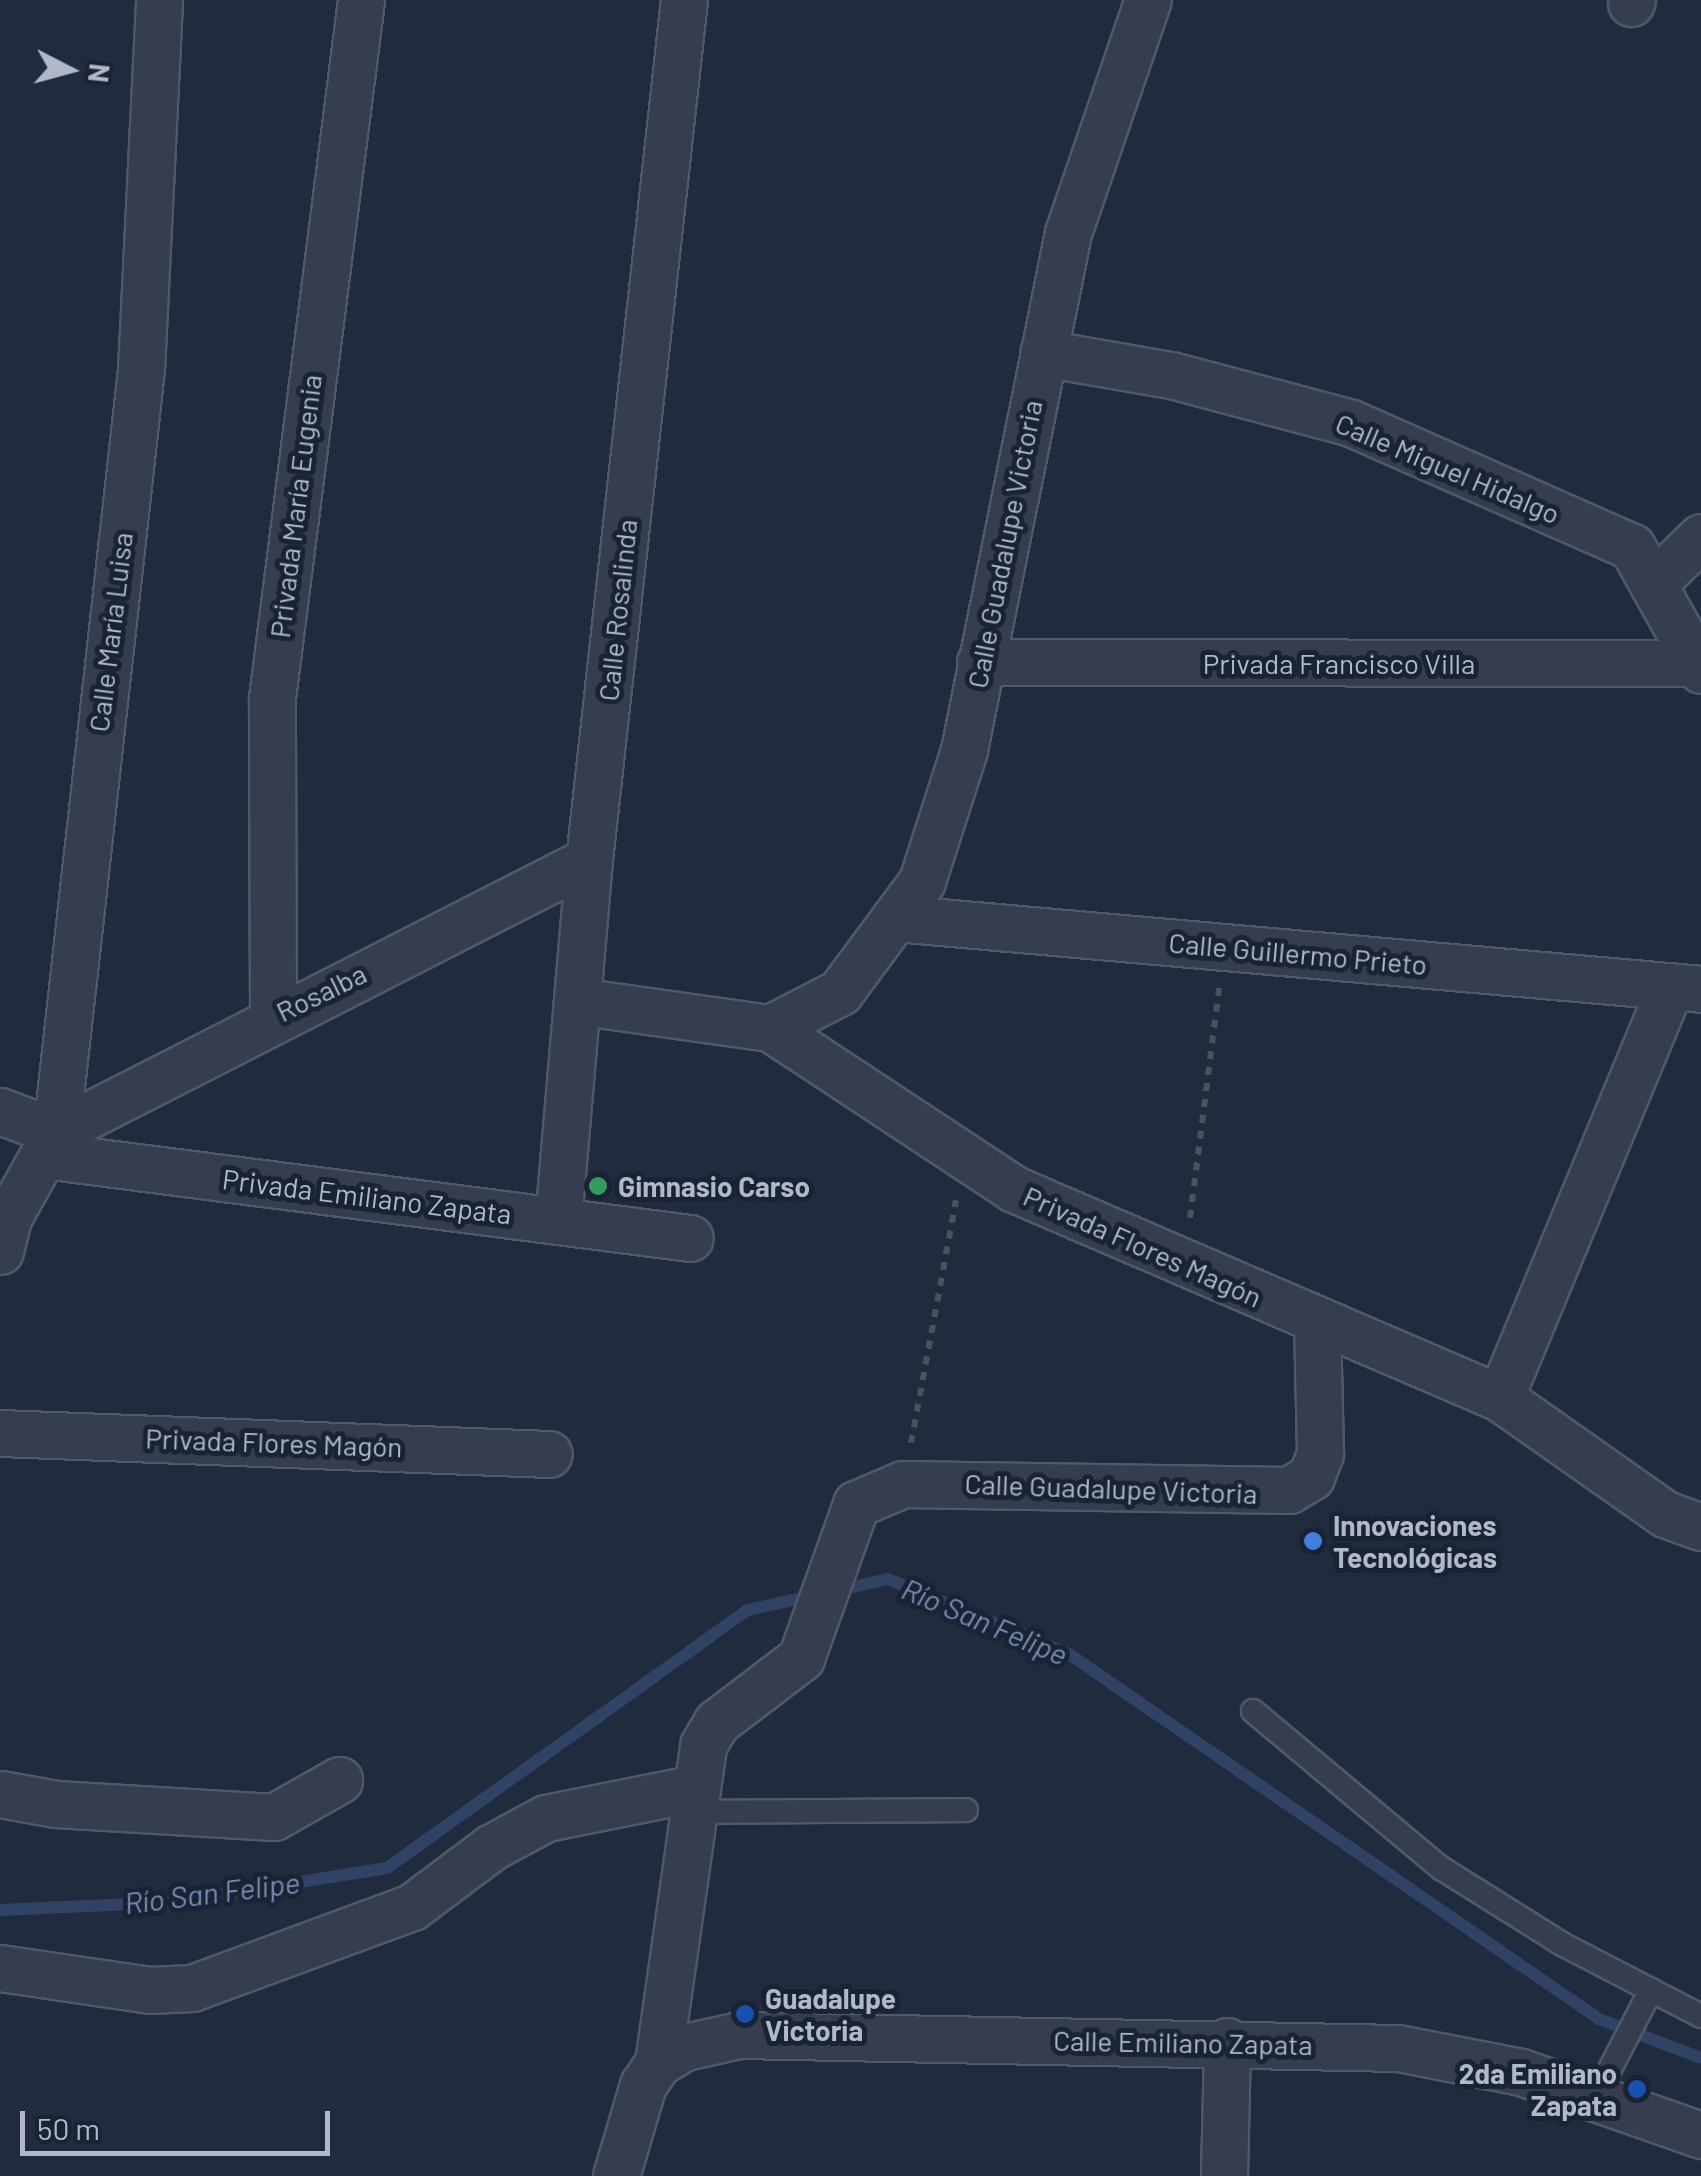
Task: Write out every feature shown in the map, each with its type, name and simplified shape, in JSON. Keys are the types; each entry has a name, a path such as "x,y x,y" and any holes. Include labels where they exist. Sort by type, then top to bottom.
{"street":[{"name":"Calle María Luisa","path":"0,1251 9,1216 50,1143 141,370 159,0"},
{"name":"Privada María Eugenia","path":"273,1016 272,698 361,0"},
{"name":"Calle Rosalinda","path":"558,1221 589,860 684,0"},
{"name":"Calle Guadalupe Victoria","path":"770,1028 840,992 922,881 964,750 1068,233 1148,0"},
{"name":"Calle Miguel Hidalgo","path":"1042,353 1171,375 1351,423 1632,547 1699,667"},
{"path":"1652,584 1701,537"},
{"name":"Privada Francisco Villa","path":"980,662 1699,667"},
{"name":"Rosalba","path":"50,1143 273,1016 589,860"},
{"name":"Calle Guillermo Prieto","path":"895,918 1686,987"},
{"path":"1500,1398 1686,987"},
{"name":"Privada Flores Magón","path":"577,1000 770,1028 1014,1189 1183,1265 1500,1398 1665,1514 1701,1527"},
{"name":"Privada Emiliano Zapata","path":"0,1111 50,1143 690,1238"},
{"name":"Calle Guadalupe Victoria","path":"695,1800 709,1732 793,1667 812,1636 840,1540 865,1495 903,1484 1288,1490 1310,1478 1320,1453 1317,1322"},
{"name":"Privada Flores Magón","path":"0,1432 549,1454"},
{"path":"0,1794 56,1804 274,1816 339,1780"},
{"path":"0,1968 150,1990 192,1988 412,1907 492,1847 546,1818 695,1800 658,2063 643,2085 616,2176"},
{"name":"Calle Emiliano Zapata","path":"658,2063 685,2048 739,2035 1226,2041 1442,2054 1602,2085 1701,2135"},
{"path":"1224,2176 1226,2041"}],"lane":[{"path":"1253,1711 1441,1868 1532,1926 1701,2016"},
{"path":"695,1800 966,1810"},
{"path":"1602,2085 1651,1990"}],"path":[{"path":"1183,1265 1223,947"},
{"path":"903,1484 964,1156"}],"waterway":[{"name":"Río San Felipe","path":"835,1591 888,1579 1069,1654 1599,2019 1701,2058"},
{"name":"Río San Felipe","path":"0,1910 175,1902 387,1868 748,1610 811,1596"}],"place":[{"name":"Gimnasio Carso","path":"598,1186"},
{"name":"Innovaciones Tecnológicas","path":"1313,1541"},
{"name":"Guadalupe Victoria","path":"745,2014"},
{"name":"2da Emiliano Zapata","path":"1637,2089"}]}
